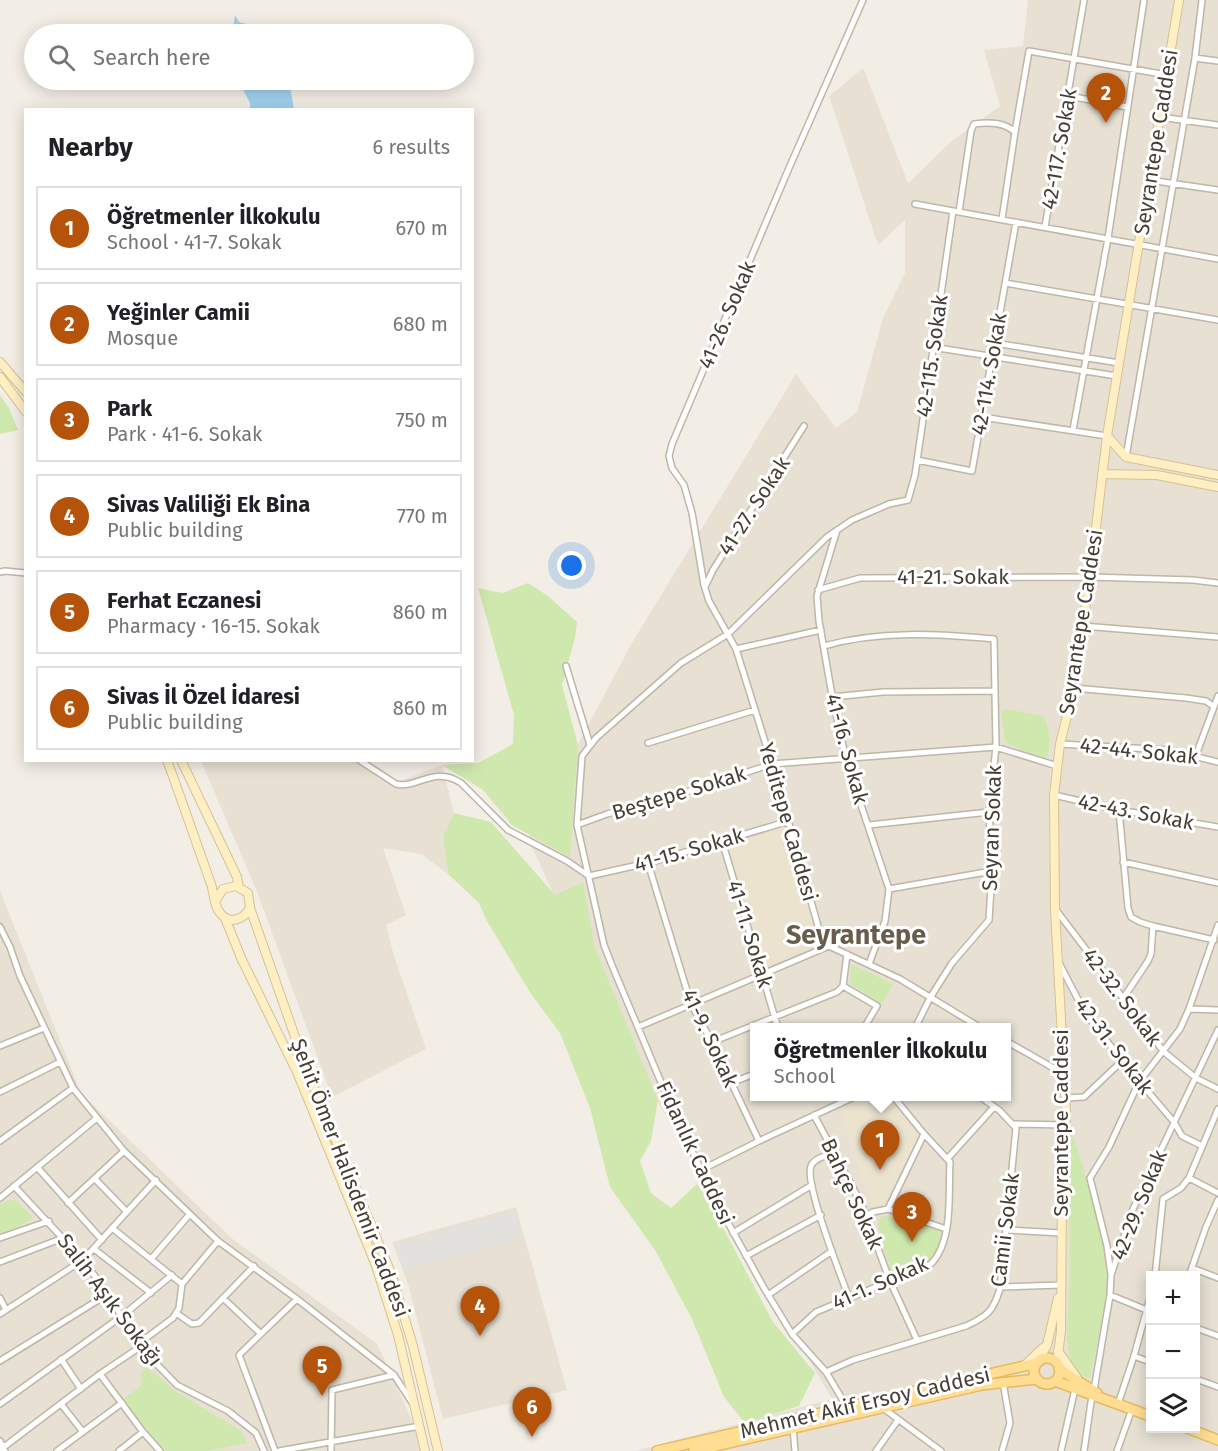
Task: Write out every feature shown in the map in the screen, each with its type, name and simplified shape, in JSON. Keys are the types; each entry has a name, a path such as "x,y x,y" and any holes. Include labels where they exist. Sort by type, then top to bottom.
{"main road":[{"path":"1077,1385 1049,1358 1038,1362 1034,1371 1037,1379 1046,1383 1054,1381 1077,1385 1146,1414"},
{"name":"Mehmet Akif Ersoy Caddesi","path":"657,1451 1038,1362"},
{"path":"1054,1381 1058,1377 1058,1366"},
{"name":"Mehmet Akif Ersoy Caddesi","path":"694,1451 982,1385 1037,1379"},
{"path":"1199,1433 1218,1440"}],"street":[{"name":"41-26. Sokak","path":"728,634 709,602 692,513 684,485 672,468 669,456 672,444 789,168 863,0"},
{"name":"42-117. Sokak","path":"1045,227 1084,0"},
{"path":"1073,430 1108,238 1144,0"},
{"name":"Seyrantepe Caddesi","path":"1058,1366 1066,1098 1055,909 1054,795 1060,744 1074,687 1107,436 1179,0"},
{"path":"1126,458 1195,58 1202,0"},
{"path":"1002,219 1029,51 1167,75"},
{"path":"1195,58 1218,62"},
{"path":"1069,96 1127,107"},
{"path":"1160,117 1218,125"},
{"name":"42-115. Sokak","path":"837,530 852,520 879,508 908,500 917,460 932,347 971,131 974,124 991,123 1001,124 1015,132"},
{"path":"1149,180 1218,190"},
{"path":"915,204 1218,259"},
{"name":"42-114. Sokak","path":"917,460 972,471 1016,222"},
{"path":"1005,283 1218,320"},
{"path":"995,343 1119,363"},
{"path":"932,347 1117,376"},
{"path":"0,362 24,390"},
{"path":"0,377 24,409"},
{"path":"982,417 1107,436 1126,458 1218,476"},
{"name":"41-27. Sokak","path":"705,587 713,570 804,426"},
{"path":"1102,474 1157,475 1218,486"},
{"path":"590,745 681,663 728,634 783,579 837,530"},
{"name":"41-16. Sokak","path":"837,530 817,596 821,630 832,697 846,760 889,889 885,921 869,964"},
{"path":"0,572 24,573"},
{"name":"41-21. Sokak","path":"818,590 860,578 1090,577 1193,579 1218,583"},
{"path":"1083,626 1218,637"},
{"path":"736,649 821,630"},
{"name":"Yeditepe Caddesi","path":"728,634 736,649 772,764 820,933 829,946"},
{"name":"Seyran Sokak","path":"824,646 864,637 892,634 994,639 996,747 989,812 992,871 989,920 952,963 918,1023"},
{"path":"566,666 590,745"},
{"path":"1074,687 1186,698 1206,701 1213,706"},
{"path":"832,697 883,692 995,691"},
{"path":"1196,755 1218,696"},
{"path":"648,742 755,710"},
{"name":"42-44. Sokak","path":"1060,744 1129,747 1196,755 1218,762"},
{"name":"Fidanlık Caddesi","path":"590,745 582,756 578,825 604,945 673,1111 733,1233 792,1334 826,1372 847,1407"},
{"path":"996,747 1057,766"},
{"name":"Beştepe Sokak","path":"578,825 772,764 996,747"},
{"path":"168,762 218,910 225,918 240,919 250,908 249,895 239,886 237,877 183,762"},
{"path":"362,762 396,784 403,786 425,778 453,777 508,830 567,861 589,876"},
{"name":"42-43. Sokak","path":"1054,795 1119,810 1218,827"},
{"path":"1119,810 1128,908 1131,917 1153,926 1214,940"},
{"path":"868,825 989,812"},
{"name":"41-15. Sokak","path":"589,876 648,863 789,821"},
{"name":"41-11. Sokak","path":"722,841 776,1023"},
{"path":"1123,862 1218,883"},
{"name":"41-9. Sokak","path":"648,863 691,1004 712,1042 759,1141"},
{"path":"889,889 992,871"},
{"path":"216,900 224,888 239,886"},
{"name":"Şehit Ömer Halisdemir Caddesi","path":"250,908 308,1071 391,1273 413,1346 438,1451"},
{"name":"42-32. Sokak","path":"1055,909 1122,1000 1164,1052 1196,1078 1218,1089"},
{"name":"Şehit Ömer Halisdemir Caddesi","path":"225,918 242,960 297,1072 375,1263 398,1335 425,1451"},
{"path":"1111,1275 1107,1246 1090,1179 1109,1147 1139,1082 1180,1029 1218,925"},
{"path":"1122,1000 1148,961 1153,926"},
{"path":"0,927 73,1088 124,1151 218,1241 254,1266 394,1375 414,1406"},
{"path":"638,1027 829,946 900,980 972,1023"},
{"path":"762,1023 837,992 843,986 847,954"},
{"name":"42-31. Sokak","path":"1059,963 1084,1011 1122,1061 1174,1122 1182,1136 1202,1146"},
{"path":"843,986 877,1006 867,1023"},
{"path":"1189,1009 1218,1010"},
{"path":"0,1046 44,1028"},
{"path":"712,1042 750,1028"},
{"name":"42-29. Sokak","path":"1084,1451 1110,1295 1111,1275 1133,1209 1218,1030"},
{"path":"1011,1044 1064,1074"},
{"path":"1066,1098 1084,1098 1122,1061"},
{"path":"0,1092 60,1062"},
{"path":"731,1083 750,1076"},
{"path":"0,1141 73,1088"},
{"path":"701,1170 845,1101"},
{"path":"897,1101 924,1134 948,1158 994,1107"},
{"path":"986,1101 1013,1124 1065,1125"},
{"path":"1155,1271 1163,1198 1181,1188 1189,1178 1218,1109"},
{"name":"Bahçe Sokak","path":"814,1115 866,1216 917,1340"},
{"path":"0,1197 97,1118"},
{"name":"Camii Sokak","path":"826,1372 853,1360 966,1326 984,1318 994,1306 1000,1287 1007,1230 1016,1128 1013,1124"},
{"path":"888,1209 924,1134"},
{"path":"68,1203 124,1151"},
{"path":"835,1153 814,1162 810,1168 812,1185 849,1298"},
{"name":"41-1. Sokak","path":"792,1334 816,1312 931,1264 938,1257 946,1229 950,1162 948,1158"},
{"path":"37,1167 102,1240"},
{"path":"1189,1178 1218,1193"},
{"path":"95,1179 127,1212"},
{"path":"0,1314 83,1260 156,1180"},
{"path":"733,1233 812,1185"},
{"name":"Salih Aşık Sokağı","path":"14,1186 83,1260 108,1294 139,1346 177,1385 228,1411 256,1433 264,1451"},
{"path":"1191,1271 1218,1200"},
{"path":"866,1216 888,1209 946,1229"},
{"path":"152,1258 189,1215"},
{"path":"746,1256 821,1215"},
{"path":"0,1238 49,1221"},
{"path":"112,1228 182,1284"},
{"path":"1007,1230 1061,1233"},
{"path":"0,1262 63,1238"},
{"path":"0,1441 3,1449 162,1328 179,1308 182,1284 218,1241"},
{"path":"94,1249 151,1293"},
{"path":"768,1296 832,1251"},
{"path":"176,1313 192,1324 199,1323 254,1266"},
{"path":"1192,1268 1218,1278"},
{"path":"0,1404 122,1316 172,1275"},
{"path":"1000,1287 1061,1285"},
{"name":"Seyrantepe Caddesi","path":"1038,1362 1047,1345 1061,1285"},
{"path":"0,1361 108,1294"},
{"path":"1110,1295 1146,1310"},
{"path":"0,1298 6,1310"},
{"path":"223,1298 260,1333"},
{"path":"297,1299 239,1355 277,1451 420,1426"},
{"path":"1115,1403 1146,1320"},
{"path":"1200,1329 1218,1336"},
{"path":"1025,1365 1047,1345"},
{"path":"1058,1351 1077,1385 1061,1451"},
{"path":"1134,1356 1146,1360"},
{"path":"61,1359 81,1389"},
{"path":"100,1374 160,1451"},
{"path":"331,1451 332,1390 394,1375"},
{"path":"1198,1379 1218,1387"},
{"path":"1002,1451 1010,1423 1003,1382"},
{"path":"57,1451 122,1403"},
{"path":"61,1404 83,1432"},
{"path":"882,1407 941,1451"},
{"path":"1117,1451 1132,1409"},
{"path":"876,1451 898,1420"},
{"path":"793,1428 795,1451"},
{"path":"119,1451 143,1432"}],"shaded area":[{"path":"1028,0 1218,0 1218,1451 635,1451 832,1399 613,1025 528,838 632,643 796,374 836,428 857,412 883,318 905,273 905,220 878,245 829,96 863,68 908,183 953,140 1000,106 984,50 1023,46"},
{"path":"201,762 370,762 397,782 442,765 454,813 443,836 448,874 421,854 383,848 406,915 386,925 394,956 426,1049 332,1097 256,889"},
{"path":"786,826 817,937 814,945 764,965 725,846"},
{"path":"0,891 81,1093 230,1237 377,1344 426,1451 0,1451"},
{"path":"860,1101 891,1101 919,1137 884,1203 871,1207 841,1111"},
{"path":"516,1207 567,1390 443,1419 408,1284 392,1242"},
{"path":"513,1211 520,1238 404,1270 396,1246"}],"green space":[{"path":"0,395 9,408 18,430 0,434"},
{"path":"528,583 548,596 577,622 562,685 578,745 570,857 512,825 483,790 442,765 478,763 513,744 514,715 478,588 502,593"},
{"path":"1005,709 1044,716 1049,733 1049,746 1044,761 1005,742 1001,711"},
{"path":"454,813 491,822 555,895 583,882 595,948 658,1100 651,1141 640,1161 651,1193 671,1208 697,1184 705,1194 773,1322 815,1373 799,1406 745,1423 724,1397 692,1319 655,1250 610,1187 590,1108 560,1033 531,994 487,921 479,903 448,874 443,836"},
{"path":"851,964 893,984 882,1004 850,984"},
{"path":"1068,1124 1088,1185 1107,1266 1104,1311 1090,1378 1079,1375 1071,1364 1067,1340 1070,1268"},
{"path":"15,1199 33,1218 17,1228 0,1234 0,1204"},
{"path":"880,1217 899,1218 944,1232 933,1258 923,1265 896,1275 892,1274 877,1225"},
{"path":"147,1367 174,1390 241,1431 247,1443 207,1451 167,1451 150,1436 122,1400 141,1386 141,1372"}],"water":[{"path":"235,15 239,22 247,24 234,24"},
{"path":"243,90 291,90 294,108 250,108"}],"place":[{"name":"Yeğinler Camii","path":"1106,123"},
{"name":"Öğretmenler İlkokulu","path":"880,1170"},
{"name":"Park","path":"912,1242"},
{"name":"Sivas Valiliği Ek Bina","path":"480,1336"},
{"name":"Ferhat Eczanesi","path":"322,1396"},
{"name":"Sivas İl Özel İdaresi","path":"532,1437"}],"district":[{"name":"Seyrantepe","path":"856,935"}]}
